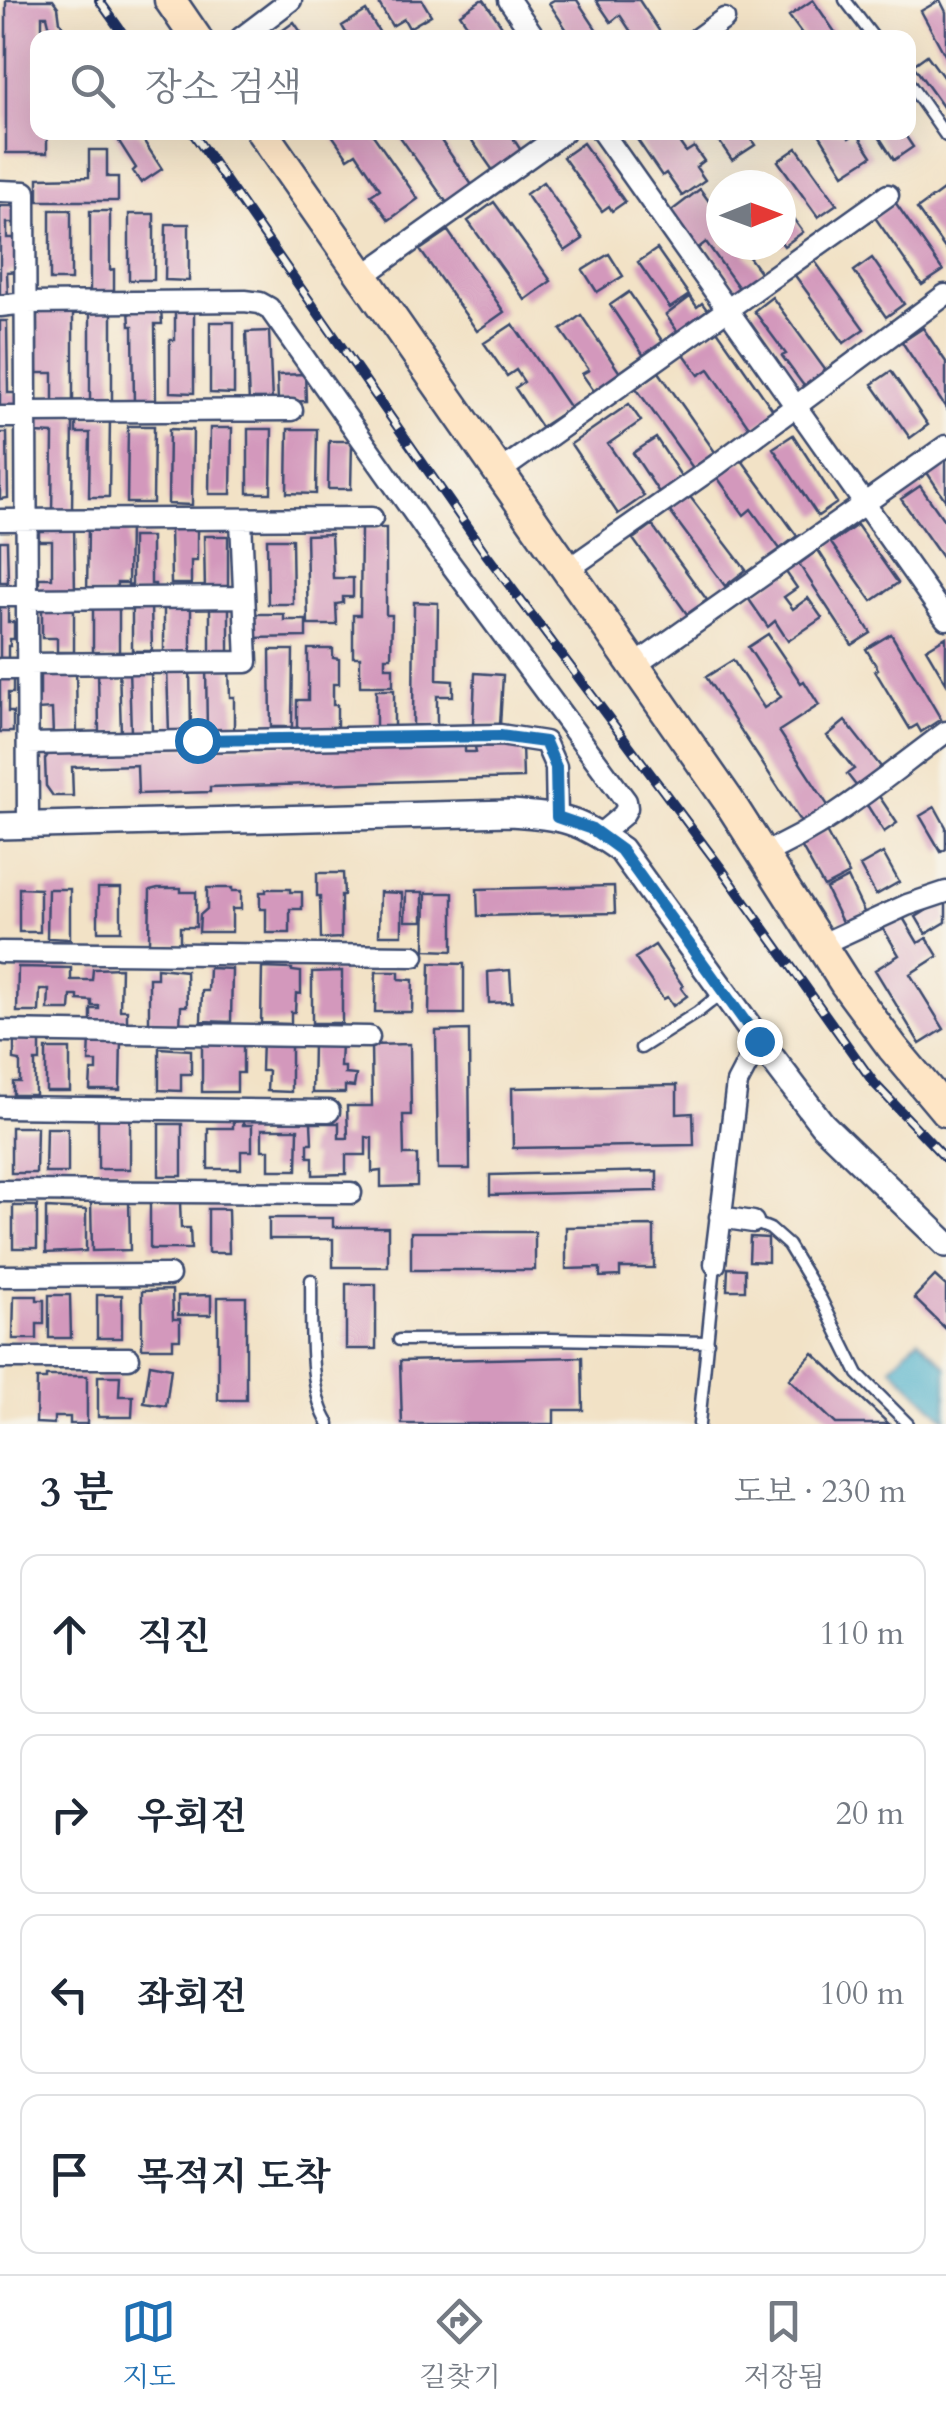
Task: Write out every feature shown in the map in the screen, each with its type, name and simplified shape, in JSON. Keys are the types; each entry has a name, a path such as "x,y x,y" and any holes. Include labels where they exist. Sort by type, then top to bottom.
{"main road":[{"path":"170,0 191,30"},
{"path":"268,140 728,800 845,983 946,1111"}],"street":[{"path":"251,30 291,0"},
{"path":"509,0 530,30"},
{"path":"709,30 724,19"},
{"path":"362,276 553,140"},
{"path":"608,140 946,619"},
{"path":"0,192 26,192 28,824"},
{"path":"499,472 888,194"},
{"path":"567,570 945,295"},
{"path":"0,306 26,302 244,301 268,308 438,547 626,800 623,815 599,835"},
{"path":"0,416 292,410"},
{"path":"634,666 946,446"},
{"path":"0,520 372,518"},
{"path":"0,669 246,662 241,519"},
{"path":"0,596 244,597"},
{"path":"762,854 796,840 838,814 946,732"},
{"path":"28,744 500,736 545,742 556,767 557,817"},
{"path":"0,826 510,813 557,817 592,829 621,850 822,1124 946,1244"},
{"path":"820,945 907,904 946,892"},
{"path":"0,952 414,956"},
{"path":"0,1031 369,1037"},
{"path":"715,1264 737,1083 759,1041"},
{"path":"0,1107 329,1111"},
{"path":"0,1191 351,1193"},
{"path":"720,1217 753,1222"},
{"path":"0,1276 169,1275"},
{"path":"0,1358 129,1358"}],"lane":[{"path":"845,0 868,30"},
{"path":"916,93 946,136"},
{"path":"641,1048 723,992"},
{"path":"753,1222 770,1229 788,1245 821,1299 858,1374 908,1424"},
{"path":"699,1424 715,1264"},
{"path":"311,1280 314,1379 329,1424"},
{"path":"400,1340 708,1342"}],"water":[{"path":"918,1339 946,1366 946,1420 891,1367"}],"building":[{"path":"6,0 53,0 66,30 51,30 47,16 42,16 42,30 30,30 30,140 47,140 47,153 6,153"},
{"path":"377,0 422,0 431,15 409,28 404,19 392,26"},
{"path":"484,0 505,30 471,30 460,14"},
{"path":"577,0 597,30 567,30 549,3"},
{"path":"596,0 639,0 659,30 630,30 620,15 611,22"},
{"path":"813,0 834,30 799,30 789,16"},
{"path":"940,0 946,12 946,57 921,11"},
{"path":"366,11 378,30 344,30 342,26"},
{"path":"294,22 300,30 283,30"},
{"path":"927,55 946,81 946,111 916,69 916,63"},
{"path":"118,140 143,140 162,169 141,183 133,171 136,168"},
{"path":"336,140 377,140 418,199 389,220 371,195 380,189 356,153 348,158"},
{"path":"402,140 441,140 472,185 447,203"},
{"path":"472,140 514,140 522,152 494,172"},
{"path":"637,140 678,140 686,152 694,147 704,161 696,167 705,180 682,196 666,173 662,176"},
{"path":"752,140 755,145 732,160 719,141"},
{"path":"823,140 862,140 872,156 844,174"},
{"path":"881,140 908,140 913,147 894,160"},
{"path":"583,143 625,202 612,211 609,206 602,211 563,157"},
{"path":"797,148 837,204 818,217 796,186 796,170 784,170 778,161"},
{"path":"89,150 107,150 107,177 118,177 118,201 38,201 38,178 89,177"},
{"path":"543,182 583,239 565,251 526,194"},
{"path":"946,188 946,250 917,209"},
{"path":"700,189 706,197 706,242 697,249 670,212"},
{"path":"494,202 551,281 525,300 468,221"},
{"path":"895,202 943,271 922,285 874,216"},
{"path":"0,206 18,206 18,223 7,223 7,238 19,238 19,271 7,272 8,297 0,297"},
{"path":"50,210 71,210 71,280 50,280"},
{"path":"90,211 110,211 114,293 90,293"},
{"path":"129,214 154,214 154,280 129,280"},
{"path":"166,224 189,224 189,281 165,280"},
{"path":"448,231 504,312 477,331 420,250"},
{"path":"657,249 689,295 670,308 638,262"},
{"path":"609,254 623,276 597,292 583,270"},
{"path":"872,258 904,304 886,317 854,271"},
{"path":"719,260 751,260 763,276 741,291"},
{"path":"814,260 864,329 844,343 794,274"},
{"path":"629,292 665,345 646,359 610,305"},
{"path":"690,297 697,307 702,303 710,314 680,335 666,315"},
{"path":"772,297 829,375 807,390 754,311"},
{"path":"37,307 73,307 73,402 53,402 53,373 37,373"},
{"path":"161,308 162,324 155,324 156,404 134,405 133,326 129,309"},
{"path":"175,308 194,308 194,393 170,392 170,340 175,340"},
{"path":"90,309 112,309 112,405 90,405"},
{"path":"581,315 622,376 596,394 582,374 589,370 561,330"},
{"path":"0,321 7,321 8,393 22,393 22,409 0,409"},
{"path":"210,322 234,322 234,394 210,393"},
{"path":"513,324 570,408 541,427 515,388 524,382 516,370 507,376 484,343"},
{"path":"923,328 946,362 946,408 902,342"},
{"path":"717,330 775,413 751,430 709,369 699,375 684,354"},
{"path":"269,331 272,403 249,404 246,332"},
{"path":"891,371 928,425 910,438 872,384"},
{"path":"659,372 715,452 693,468 636,388"},
{"path":"305,374 306,401 278,402 277,375"},
{"path":"629,404 641,421 608,444 644,496 618,514 571,444"},
{"path":"36,417 73,417 72,514 52,514 53,434 36,433"},
{"path":"76,418 110,418 109,497 89,497 90,433 76,433"},
{"path":"128,426 154,426 153,503 127,503"},
{"path":"210,428 232,428 231,494 209,494"},
{"path":"169,429 193,430 192,505 168,504"},
{"path":"248,429 272,429 271,493 248,493"},
{"path":"288,429 317,429 316,494 287,493"},
{"path":"0,433 7,433 8,498 0,499"},
{"path":"793,435 837,503 818,516 773,448"},
{"path":"656,438 683,479 660,494 633,453"},
{"path":"329,441 352,441 351,489 328,489"},
{"path":"946,457 946,501 926,471"},
{"path":"741,459 797,536 780,549 751,509 744,515 717,477"},
{"path":"920,486 946,523 946,563 901,499"},
{"path":"688,494 746,570 725,586 668,509"},
{"path":"39,524 74,524 75,596 39,596 39,578 52,578 52,541 39,541"},
{"path":"652,525 707,600 687,614 633,539"},
{"path":"857,525 898,583 872,601 831,543"},
{"path":"88,526 129,526 128,583 117,583 116,595 87,595"},
{"path":"170,526 197,526 197,561 191,561 191,584 171,584"},
{"path":"361,528 386,528 386,615 392,615 391,657 385,657 385,667 393,667 393,686 360,686 360,657 353,657 353,615 360,615"},
{"path":"331,534 333,578 353,578 353,597 343,597 343,603 336,604 337,625 308,625 306,535"},
{"path":"204,536 228,536 228,593 205,593"},
{"path":"132,537 151,537 151,584 155,584 156,595 128,595 128,584 132,585"},
{"path":"267,539 292,539 293,604 268,604"},
{"path":"0,541 7,541 8,582 0,582"},
{"path":"818,550 871,633 852,645 799,564"},
{"path":"786,572 797,588 784,597 793,609 808,598 822,618 788,641 775,621 768,627 748,598"},
{"path":"0,598 8,598 8,622 14,622 8,663 0,663"},
{"path":"119,600 119,659 93,659 93,601"},
{"path":"414,602 438,603 437,680 453,681 453,696 437,696 437,726 413,725"},
{"path":"42,603 74,603 74,652 57,652 57,638 42,638"},
{"path":"164,604 191,604 191,654 164,654"},
{"path":"132,605 151,605 152,651 132,651"},
{"path":"210,605 229,605 229,653 210,653"},
{"path":"250,614 284,614 284,620 306,620 306,637 250,638"},
{"path":"768,634 819,705 779,731 831,810 804,827 706,677 733,660 764,708 781,697 748,647"},
{"path":"891,634 941,719 921,732 917,725 910,729 866,649"},
{"path":"946,637 946,683 926,649"},
{"path":"308,649 333,649 333,658 339,659 339,684 333,684 337,730 297,730 297,700 308,700"},
{"path":"270,650 293,650 292,727 271,727"},
{"path":"119,665 121,734 99,734 98,666"},
{"path":"76,666 77,735 53,736 52,709 37,710 40,667"},
{"path":"151,667 152,733 131,733 129,668"},
{"path":"167,667 190,667 191,733 169,734"},
{"path":"206,667 229,667 234,731 207,732"},
{"path":"0,672 13,672 8,712 13,712 13,732 0,732"},
{"path":"475,673 503,675 500,725 473,724"},
{"path":"376,690 394,690 394,728 376,728"},
{"path":"845,721 885,772 861,792 847,774 854,769 827,736"},
{"path":"465,740 465,752 476,752 475,747 522,745 523,778 210,787 210,792 138,794 137,765 72,767 73,796 53,796 46,786 45,759 52,749"},
{"path":"879,796 897,823 884,832 867,805"},
{"path":"935,807 946,827 946,849 941,852 920,816"},
{"path":"825,830 849,874 824,887 800,844"},
{"path":"883,853 899,882 876,895 860,866"},
{"path":"317,873 343,873 341,938 321,939"},
{"path":"848,878 865,914 843,924 826,889"},
{"path":"614,886 615,913 478,916 477,889"},
{"path":"19,888 40,889 40,932 19,932"},
{"path":"98,888 121,888 121,931 98,931"},
{"path":"207,888 241,891 241,909 232,909 232,932 199,932 200,915 207,909"},
{"path":"48,889 70,889 70,939 47,938"},
{"path":"150,890 196,892 196,927 180,927 180,944 149,943"},
{"path":"260,892 302,892 302,909 290,909 290,933 266,933 266,909 260,909"},
{"path":"380,892 402,893 402,935 379,935"},
{"path":"406,892 423,892 423,921 405,921"},
{"path":"426,893 453,893 453,951 425,950"},
{"path":"943,900 946,922 926,934 916,917"},
{"path":"902,916 918,943 927,938 938,956 910,974 944,1029 920,1044 875,970 899,955 883,928"},
{"path":"655,945 687,996 673,1006 667,997 663,999 635,958"},
{"path":"430,963 464,964 464,1014 429,1014"},
{"path":"18,967 71,968 71,980 92,980 93,969 121,968 120,1010 127,1010 127,1025 91,1025 91,1009 99,1006 78,1000 78,996 71,996 70,1010 48,1010 49,990 40,990 39,1012 17,1012"},
{"path":"157,968 186,971 187,1006 181,1006 180,1027 149,1026 149,978 157,978"},
{"path":"209,968 232,969 231,1022 201,1021 202,991 208,991"},
{"path":"262,968 301,972 301,994 296,993 291,1024 261,1023"},
{"path":"510,970 512,1002 489,1003 488,972"},
{"path":"342,971 342,1023 312,1023 312,972"},
{"path":"376,972 399,972 399,979 413,980 412,1012 375,1012"},
{"path":"469,1030 470,1169 438,1169 436,1031"},
{"path":"90,1037 121,1037 120,1090 90,1090 91,1071 97,1071 97,1062 89,1062"},
{"path":"202,1039 243,1039 243,1073 237,1073 237,1092 202,1092"},
{"path":"262,1039 291,1039 291,1092 267,1091 268,1071 261,1071"},
{"path":"14,1040 40,1040 40,1061 35,1061 35,1095 13,1095 13,1082 20,1082"},
{"path":"313,1043 341,1043 340,1067 345,1067 345,1074 356,1075 354,1087 345,1086 345,1093 312,1093"},
{"path":"410,1044 411,1115 403,1115 404,1155 417,1155 417,1186 381,1187 381,1171 372,1172 372,1138 366,1137 366,1155 346,1155 346,1174 313,1175 313,1157 308,1157 311,1123 339,1123 339,1138 348,1138 347,1106 372,1106 371,1045"},
{"path":"159,1048 191,1050 191,1074 181,1074 181,1091 159,1090"},
{"path":"46,1049 70,1049 70,1091 46,1091"},
{"path":"677,1085 677,1114 693,1113 694,1145 513,1148 512,1088"},
{"path":"98,1116 130,1116 130,1169 98,1169"},
{"path":"243,1121 243,1125 252,1125 252,1151 241,1151 241,1169 208,1169 208,1128 233,1128 233,1122"},
{"path":"159,1124 182,1124 182,1176 159,1176"},
{"path":"11,1127 37,1127 36,1173 11,1173"},
{"path":"46,1128 68,1128 68,1173 45,1173"},
{"path":"262,1129 298,1129 297,1170 269,1170 269,1150 262,1150"},
{"path":"657,1171 657,1191 490,1195 490,1175"},
{"path":"129,1200 130,1250 92,1251 91,1201"},
{"path":"150,1202 180,1202 181,1228 190,1228 191,1249 150,1249"},
{"path":"13,1206 37,1206 37,1248 13,1248"},
{"path":"46,1208 86,1210 86,1251 46,1253"},
{"path":"208,1209 228,1209 229,1253 208,1253"},
{"path":"269,1218 333,1218 333,1227 388,1227 388,1267 333,1267 333,1239 269,1239"},
{"path":"654,1226 654,1268 620,1268 620,1276 600,1277 600,1268 566,1269 566,1227"},
{"path":"411,1232 535,1232 535,1270 411,1270"},
{"path":"750,1237 768,1238 768,1262 749,1261"},
{"path":"728,1268 745,1269 745,1290 727,1290"},
{"path":"935,1276 946,1286 946,1329 914,1298"},
{"path":"346,1284 376,1284 376,1349 346,1349"},
{"path":"172,1290 173,1319 180,1319 180,1339 173,1339 173,1348 142,1348 142,1291"},
{"path":"49,1295 70,1295 71,1338 49,1338"},
{"path":"97,1295 122,1295 122,1338 97,1338"},
{"path":"211,1295 211,1315 178,1315 178,1296"},
{"path":"14,1296 37,1296 37,1300 44,1300 44,1324 37,1324 37,1339 13,1339"},
{"path":"218,1297 246,1297 246,1400 218,1400"},
{"path":"813,1353 889,1424 836,1424 789,1379"},
{"path":"582,1357 583,1410 554,1410 554,1424 402,1424 400,1361"},
{"path":"150,1364 171,1368 166,1406 144,1403"},
{"path":"87,1376 87,1424 70,1424 70,1417 54,1417 54,1424 36,1423 37,1379"},
{"path":"98,1376 120,1376 119,1396 133,1396 132,1417 98,1417"}],"railway":[{"path":"99,0 120,30"},
{"path":"198,140 486,554 721,868 874,1083 946,1159"}],"route":[{"path":"197,740 500,736 545,742 556,767 557,817 592,829 621,850 759,1041"}]}
